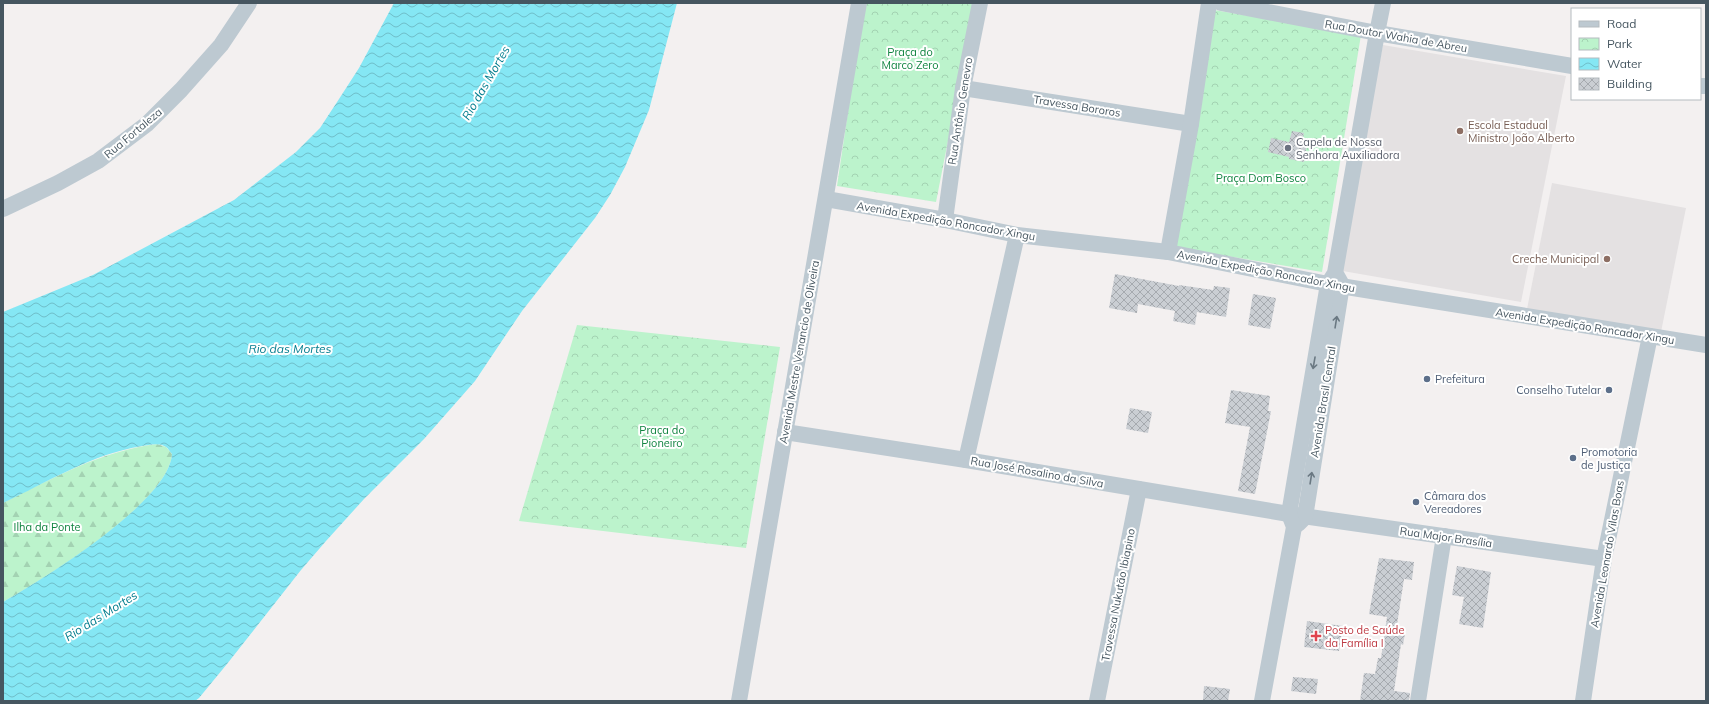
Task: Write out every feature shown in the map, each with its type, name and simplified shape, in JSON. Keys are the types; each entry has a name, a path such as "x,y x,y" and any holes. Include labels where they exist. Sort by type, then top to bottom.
{"street":[{"name":"Rua Fortaleza","path":"3,210 58,183 98,161 147,124 182,90 221,45 249,3"},
{"name":"Avenida Mestre Venancio de Oliveira","path":"739,701 859,3"},
{"name":"Rua Antônio Genevro","path":"945,220 963,88 980,3"},
{"path":"1168,252 1191,124 1209,3"},
{"name":"Rua Doutor Wahia de Abreu","path":"1221,3 1377,33 1571,66"},
{"name":"Avenida Brasil Central","path":"1262,701 1296,520 1335,281 1383,3"},
{"name":"Travessa Bororos","path":"963,88 1191,124"},
{"name":"Avenida Expedição Roncador Xingu","path":"826,199 945,220 1017,235 1168,252 1706,345"},
{"path":"966,460 1017,235"},
{"name":"Avenida Leonardo Vilas Boas","path":"1583,701 1604,559 1650,336"},
{"name":"Rua José Rosalino da Silva","path":"785,432 1139,489 1296,520"},
{"name":"Travessa Nukutão Ibiapino","path":"1097,701 1139,489"},
{"name":"Rua Major Brasília","path":"1296,520 1444,536 1604,559"},
{"path":"1418,701 1444,536"}],"shaded area":[{"name":"Escola Estadual Ministro João Alberto","path":"1383,45 1566,76 1521,302 1337,270"},
{"name":"Creche Municipal","path":"1552,183 1686,208 1661,332 1527,309"}],"green space":[{"name":"Praça do Marco Zero","path":"864,3 975,3 936,202 837,186"},
{"name":"Praça Dom Bosco","path":"1214,10 1361,35 1322,272 1173,247"},
{"name":"Praça do Pioneiro","path":"577,325 780,347 746,548 519,521"},
{"name":"Ilha da Ponte","path":"157,444 166,447 172,454 166,473 150,494 128,516 74,558 3,602 3,503 59,475 97,459 136,448"}],"water":[{"name":"Rio das Mortes","path":"394,3 677,3 649,110 625,167 610,195 595,218 522,311 475,381 424,439 364,499 326,541 199,698 195,701 3,701 3,602 73,558 128,516 150,494 166,473 172,454 168,448 157,444 106,455 88,462 3,503 3,312 93,275 234,200 296,152 320,128 359,68"}],"building":[{"name":"Capela de Nossa Senhora Auxiliadora","path":"1292,131 1304,133 1302,142 1307,143 1304,162 1268,152 1271,138 1289,142"},
{"path":"1115,274 1179,286 1213,290 1214,286 1230,288 1226,317 1197,312 1195,325 1173,321 1175,311 1138,304 1137,313 1109,308"},
{"path":"1253,294 1276,298 1270,329 1248,325"},
{"path":"1231,390 1270,396 1268,411 1271,411 1255,494 1238,491 1250,427 1225,423"},
{"path":"1130,408 1152,412 1148,433 1126,429"},
{"path":"1379,558 1414,562 1412,580 1404,579 1396,631 1405,633 1403,645 1401,644 1394,691 1410,693 1409,701 1360,701 1364,673 1375,674 1378,658 1381,658 1387,617 1369,614"},
{"path":"1457,566 1491,572 1483,628 1459,624 1464,597 1452,595"},
{"path":"1307,621 1343,626 1339,651 1304,647"},
{"path":"1293,677 1318,679 1316,694 1291,691"},
{"path":"1204,686 1230,689 1228,701 1203,701"}],"place":[{"name":"Escola Estadual Ministro João Alberto","path":"1460,131"},
{"name":"Capela de Nossa Senhora Auxiliadora","path":"1288,148"},
{"name":"Creche Municipal","path":"1607,259"},
{"name":"Prefeitura","path":"1427,379"},
{"name":"Conselho Tutelar","path":"1609,390"},
{"name":"Promotoria de Justiça","path":"1573,458"},
{"name":"Câmara dos Vereadores","path":"1416,502"},
{"name":"Posto de Saúde da Família I","path":"1316,636"}]}
